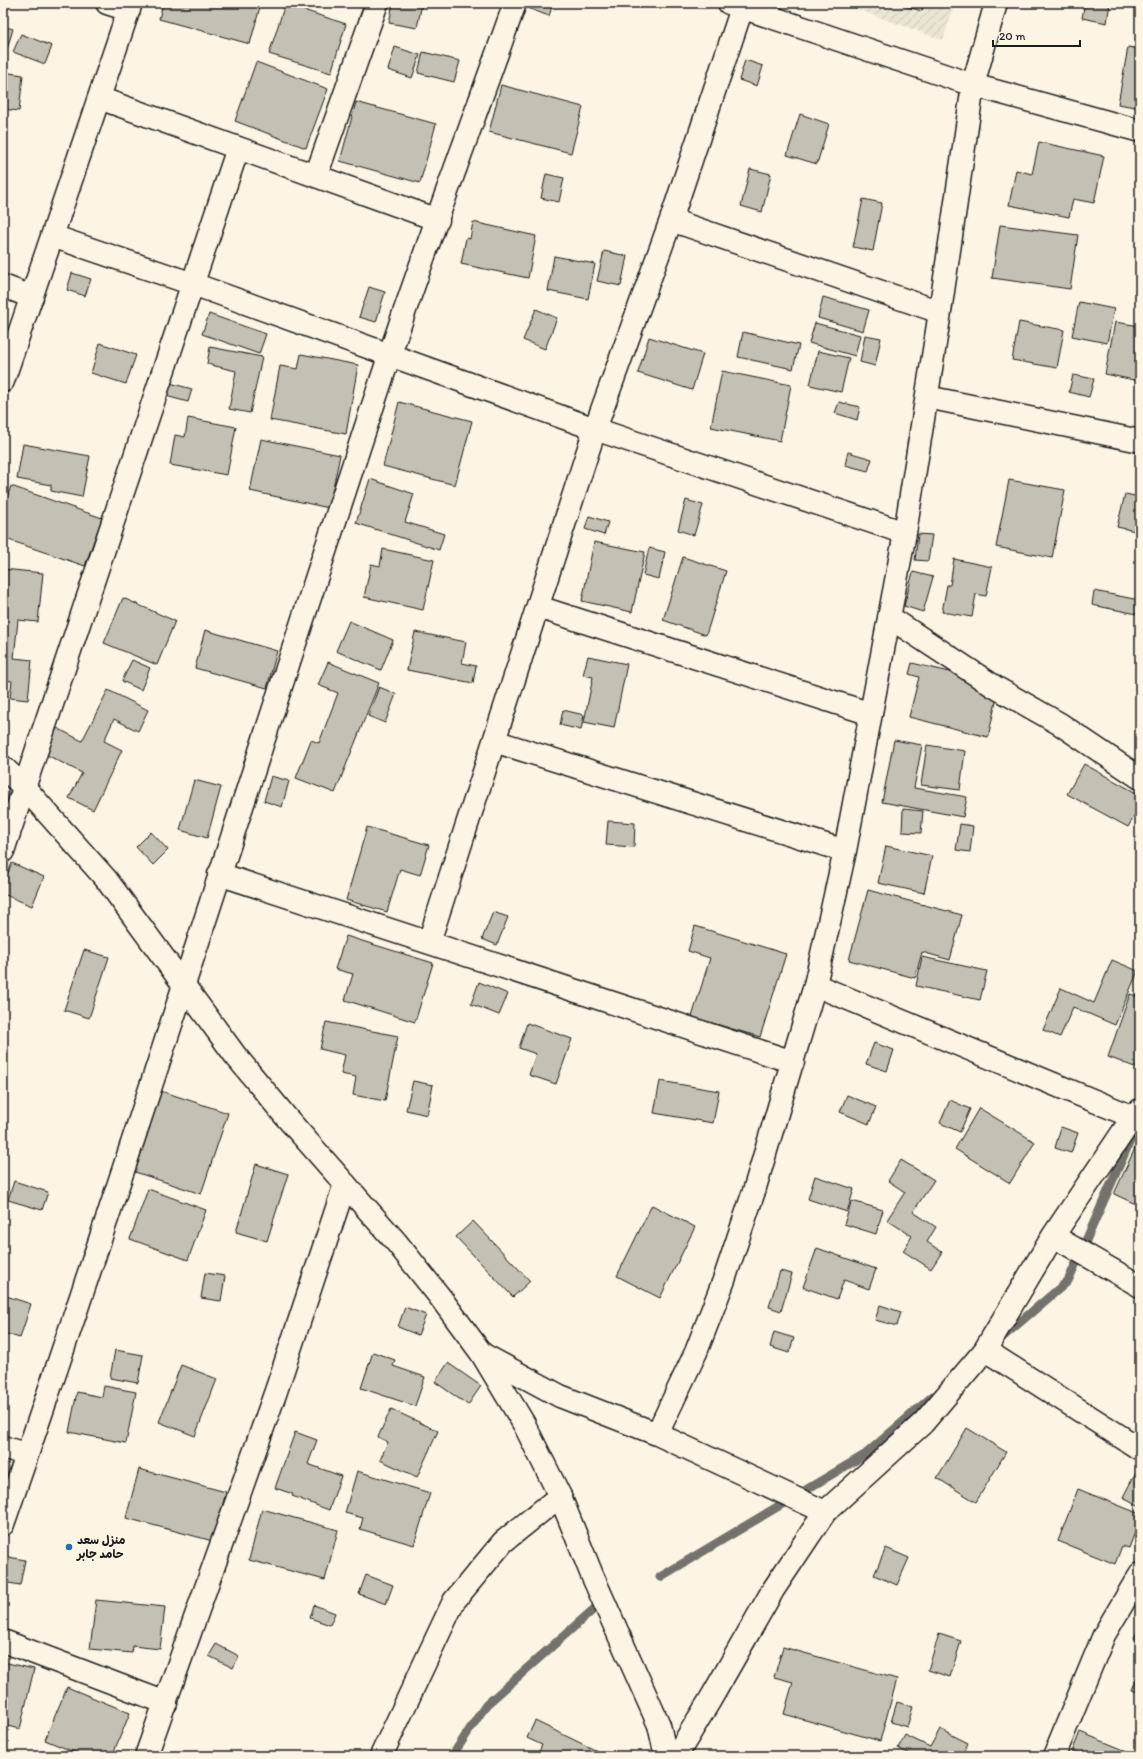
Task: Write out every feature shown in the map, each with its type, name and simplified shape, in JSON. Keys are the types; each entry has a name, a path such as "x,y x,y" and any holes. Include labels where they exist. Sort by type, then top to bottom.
{"street":[{"path":"3,381 99,98 128,6 107,3"},
{"path":"316,176 377,3"},
{"path":"3,1524 185,985 219,874 390,356 515,3"},
{"path":"656,1434 696,1352 724,1280 754,1191 815,985 845,851 905,533 940,312 973,85 996,3"},
{"path":"429,942 595,429 671,220 735,5 973,85 1140,131"},
{"path":"99,98 438,220"},
{"path":"3,851 238,148"},
{"path":"671,220 940,312"},
{"path":"52,236 193,284 595,429 905,533"},
{"path":"3,286 32,297"},
{"path":"927,397 1140,442"},
{"path":"538,607 871,714"},
{"path":"889,617 995,686 1060,724 1140,778"},
{"path":"494,741 845,851"},
{"path":"3,767 25,788 106,879 235,1055 286,1117 402,1249 482,1354 524,1424 560,1496 592,1575 659,1725 666,1756"},
{"path":"219,874 793,1062"},
{"path":"676,1756 773,1590 825,1512 923,1423 985,1350 1053,1236 1136,1114 815,985"},
{"path":"146,1756 276,1391 345,1184"},
{"path":"1053,1236 1140,1286"},
{"path":"985,1350 1140,1449"},
{"path":"482,1354 560,1396 656,1434 825,1512"},
{"path":"3,1447 27,1455"},
{"path":"381,1756 454,1601 503,1542 560,1496"},
{"path":"1054,1756 1104,1635 1140,1574"},
{"path":"3,1641 166,1703"}],"shaded area":[{"path":"839,3 955,3 943,40"}],"building":[{"path":"163,3 261,3 250,44 159,19"},
{"path":"393,3 422,3 417,28 389,23"},
{"path":"523,3 553,3 549,16 522,6"},
{"path":"894,3 924,3 922,11"},
{"path":"1085,3 1110,3 1107,23 1082,18"},
{"path":"285,4 346,24 331,73 269,54"},
{"path":"3,26 13,29 7,49 3,47"},
{"path":"21,34 52,46 45,64 13,52"},
{"path":"395,47 420,55 412,78 388,70"},
{"path":"1128,47 1140,49 1140,108 1118,104"},
{"path":"423,52 460,61 454,82 418,73"},
{"path":"745,60 763,66 757,86 739,80"},
{"path":"256,62 328,89 306,148 235,121"},
{"path":"3,72 23,75 19,111 3,109"},
{"path":"501,85 583,107 571,153 489,132"},
{"path":"356,102 436,124 420,183 340,161"},
{"path":"800,114 829,124 817,164 787,155"},
{"path":"1039,142 1104,156 1094,203 1073,199 1069,217 1009,205 1016,170 1032,174"},
{"path":"750,169 771,174 762,212 741,206"},
{"path":"546,174 564,178 559,202 541,198"},
{"path":"863,199 882,203 873,251 853,247"},
{"path":"473,222 536,236 528,278 461,264 466,238 470,239"},
{"path":"1000,225 1078,235 1070,289 992,278"},
{"path":"604,251 627,256 621,286 597,281"},
{"path":"554,256 595,264 588,299 548,291"},
{"path":"72,273 91,279 85,296 67,290"},
{"path":"369,287 385,292 376,322 359,317"},
{"path":"823,297 869,310 863,331 818,318"},
{"path":"1079,302 1114,309 1107,343 1072,336"},
{"path":"536,309 557,318 545,349 523,340"},
{"path":"209,314 266,334 259,354 202,334"},
{"path":"1019,322 1064,330 1057,368 1012,360"},
{"path":"1115,322 1140,326 1139,381 1105,374"},
{"path":"815,323 860,335 855,356 809,343"},
{"path":"743,332 799,345 793,369 738,357"},
{"path":"865,335 881,338 875,366 860,362"},
{"path":"649,337 703,354 692,390 638,373"},
{"path":"100,343 136,355 126,384 91,373"},
{"path":"210,347 262,357 250,413 229,409 236,371 207,364"},
{"path":"818,351 849,358 841,392 810,385"},
{"path":"301,354 358,365 346,434 270,420 280,366 298,369"},
{"path":"722,371 791,385 780,441 711,427"},
{"path":"1073,375 1094,379 1089,397 1069,392"},
{"path":"166,382 192,389 188,402 162,395"},
{"path":"399,402 472,421 455,485 383,466"},
{"path":"839,402 860,407 857,420 835,413"},
{"path":"188,418 236,427 227,475 170,465 175,435 185,437"},
{"path":"261,439 340,455 329,508 250,491"},
{"path":"23,444 90,456 82,497 51,491 51,485 17,479"},
{"path":"848,452 872,459 868,471 845,465"},
{"path":"370,479 414,494 405,522 444,534 439,550 356,523"},
{"path":"1009,480 1065,490 1052,558 996,547"},
{"path":"11,486 102,518 85,566 3,538 3,510"},
{"path":"1125,494 1140,497 1140,532 1117,527"},
{"path":"686,500 703,505 694,535 678,530"},
{"path":"589,516 608,522 604,535 585,529"},
{"path":"918,534 932,535 928,561 915,560"},
{"path":"594,542 645,552 632,612 582,601"},
{"path":"649,548 665,552 659,579 643,575"},
{"path":"383,549 434,560 423,610 364,597 371,564 380,566"},
{"path":"683,557 726,571 706,635 663,620"},
{"path":"954,559 992,567 986,596 976,594 972,617 942,612 947,585 950,585"},
{"path":"3,569 43,573 38,622 18,620 14,658 32,660 28,700 10,698 12,681 3,680"},
{"path":"913,572 933,577 923,612 904,606"},
{"path":"1094,591 1139,600 1137,614 1092,605"},
{"path":"123,598 175,621 157,665 104,643"},
{"path":"349,621 393,640 381,670 336,651"},
{"path":"205,630 277,651 267,688 195,668"},
{"path":"415,632 466,642 462,663 476,666 473,683 407,670"},
{"path":"588,656 627,664 614,728 584,722 593,677 583,675"},
{"path":"132,660 150,668 141,690 122,681"},
{"path":"328,662 379,683 335,793 296,778 311,740 319,743 338,693 318,685"},
{"path":"912,663 1000,684 988,737 909,717 919,677 909,674"},
{"path":"379,687 396,694 385,723 368,716"},
{"path":"108,690 148,710 138,731 114,719 104,741 122,750 93,810 69,798 82,773 45,754 57,728 82,741"},
{"path":"563,710 584,715 581,730 560,725"},
{"path":"894,740 922,745 914,788 967,797 963,817 882,802"},
{"path":"927,745 965,751 960,790 921,785"},
{"path":"1084,764 1140,795 1140,806 1128,827 1067,794"},
{"path":"271,776 289,781 282,807 264,801"},
{"path":"194,780 221,787 207,838 180,830"},
{"path":"903,809 923,811 921,833 902,832"},
{"path":"608,821 635,823 634,847 606,845"},
{"path":"960,824 973,826 970,852 956,850"},
{"path":"367,827 429,845 420,875 400,869 387,912 346,900"},
{"path":"151,832 168,850 153,865 136,847"},
{"path":"886,846 932,856 924,893 878,883"},
{"path":"12,863 44,877 32,906 3,894 3,885"},
{"path":"868,890 962,915 950,960 922,952 915,978 849,960"},
{"path":"493,912 508,917 497,945 482,939"},
{"path":"695,926 786,954 760,1037 692,1017 710,958 688,951"},
{"path":"346,936 433,963 415,1022 345,1000 353,974 335,969"},
{"path":"84,950 109,957 89,1018 64,1010"},
{"path":"922,957 987,971 980,1000 916,986"},
{"path":"1112,960 1138,971 1115,1025 1073,1007 1060,1037 1043,1030 1061,988 1094,1003"},
{"path":"479,982 508,994 499,1015 471,1004"},
{"path":"1130,994 1140,997 1140,1069 1108,1057"},
{"path":"326,1022 398,1036 385,1101 353,1095 356,1077 341,1074 345,1055 320,1049"},
{"path":"527,1023 572,1039 556,1084 529,1075 536,1054 519,1048"},
{"path":"874,1043 894,1050 887,1071 866,1064"},
{"path":"413,1081 433,1085 427,1115 406,1110"},
{"path":"660,1081 719,1091 713,1123 654,1113"},
{"path":"161,1091 228,1113 201,1194 135,1172"},
{"path":"847,1095 876,1107 869,1124 840,1112"},
{"path":"950,1100 970,1109 960,1132 940,1123"},
{"path":"979,1108 1035,1142 1010,1183 955,1149"},
{"path":"1061,1127 1078,1133 1071,1153 1055,1148"},
{"path":"1136,1146 1140,1148 1140,1206 1114,1194"},
{"path":"901,1160 934,1180 913,1212 936,1227 927,1242 942,1252 931,1269 903,1251 912,1236 887,1220 905,1192 888,1181"},
{"path":"256,1164 288,1174 267,1241 236,1232"},
{"path":"815,1176 854,1189 847,1212 808,1199"},
{"path":"14,1181 48,1192 42,1210 8,1200"},
{"path":"148,1189 206,1210 188,1260 130,1239"},
{"path":"852,1201 883,1210 876,1234 844,1224"},
{"path":"652,1205 695,1227 660,1298 617,1276"},
{"path":"473,1221 530,1281 513,1297 456,1237"},
{"path":"817,1248 876,1269 869,1289 844,1280 837,1299 803,1287"},
{"path":"780,1271 792,1274 781,1311 769,1307"},
{"path":"205,1273 225,1276 221,1301 201,1298"},
{"path":"3,1295 31,1304 20,1338 3,1333"},
{"path":"880,1305 901,1312 897,1326 875,1320"},
{"path":"405,1307 426,1315 418,1335 398,1327"},
{"path":"774,1332 794,1338 789,1353 770,1347"},
{"path":"115,1350 143,1355 138,1383 110,1378"},
{"path":"373,1352 395,1360 393,1366 425,1377 415,1406 361,1388"},
{"path":"448,1363 481,1386 468,1405 435,1382"},
{"path":"181,1365 217,1379 195,1436 159,1422"},
{"path":"104,1386 136,1392 126,1443 69,1432 77,1392 102,1397"},
{"path":"391,1409 438,1431 417,1477 380,1460 388,1442 378,1437"},
{"path":"967,1428 1006,1452 976,1502 937,1478"},
{"path":"295,1432 317,1440 308,1464 341,1476 329,1510 292,1496 293,1494 275,1488"},
{"path":"139,1469 226,1492 213,1541 126,1518"},
{"path":"357,1471 430,1493 414,1545 360,1529 363,1518 345,1513"},
{"path":"1136,1472 1140,1474 1140,1506 1123,1497"},
{"path":"1078,1489 1140,1514 1140,1519 1129,1548 1122,1546 1115,1564 1058,1541"},
{"path":"262,1509 338,1530 325,1580 249,1560"},
{"path":"886,1548 909,1558 897,1585 874,1575"},
{"path":"3,1556 25,1560 20,1585 3,1582"},
{"path":"366,1575 393,1585 386,1604 359,1594"},
{"path":"96,1600 165,1607 160,1649 133,1646 132,1653 90,1649"},
{"path":"314,1605 335,1613 330,1625 310,1618"},
{"path":"1140,1626 1140,1642 1134,1638"},
{"path":"939,1634 961,1641 950,1677 928,1670"},
{"path":"216,1644 239,1656 233,1668 209,1656"},
{"path":"783,1647 897,1679 880,1741 784,1714 793,1682 774,1677"},
{"path":"3,1662 34,1669 20,1729 3,1725"},
{"path":"1140,1670 1140,1693 1132,1690"},
{"path":"67,1687 130,1713 112,1756 84,1756 45,1740"},
{"path":"897,1702 913,1707 907,1727 891,1722"},
{"path":"535,1721 599,1752 597,1756 537,1756 542,1745 527,1738"},
{"path":"940,1729 968,1743 962,1756 914,1756 898,1748 905,1735 930,1747"},
{"path":"1080,1732 1134,1754 1133,1756 1083,1756 1072,1752"}],"waterway":[{"path":"999,1340 1068,1281 1135,1130"},
{"path":"660,1577 866,1454 933,1396"},
{"path":"452,1756 486,1705 594,1609"}],"place":[{"name":"منزل سعد حامد جابر","path":"69,1547"}]}
